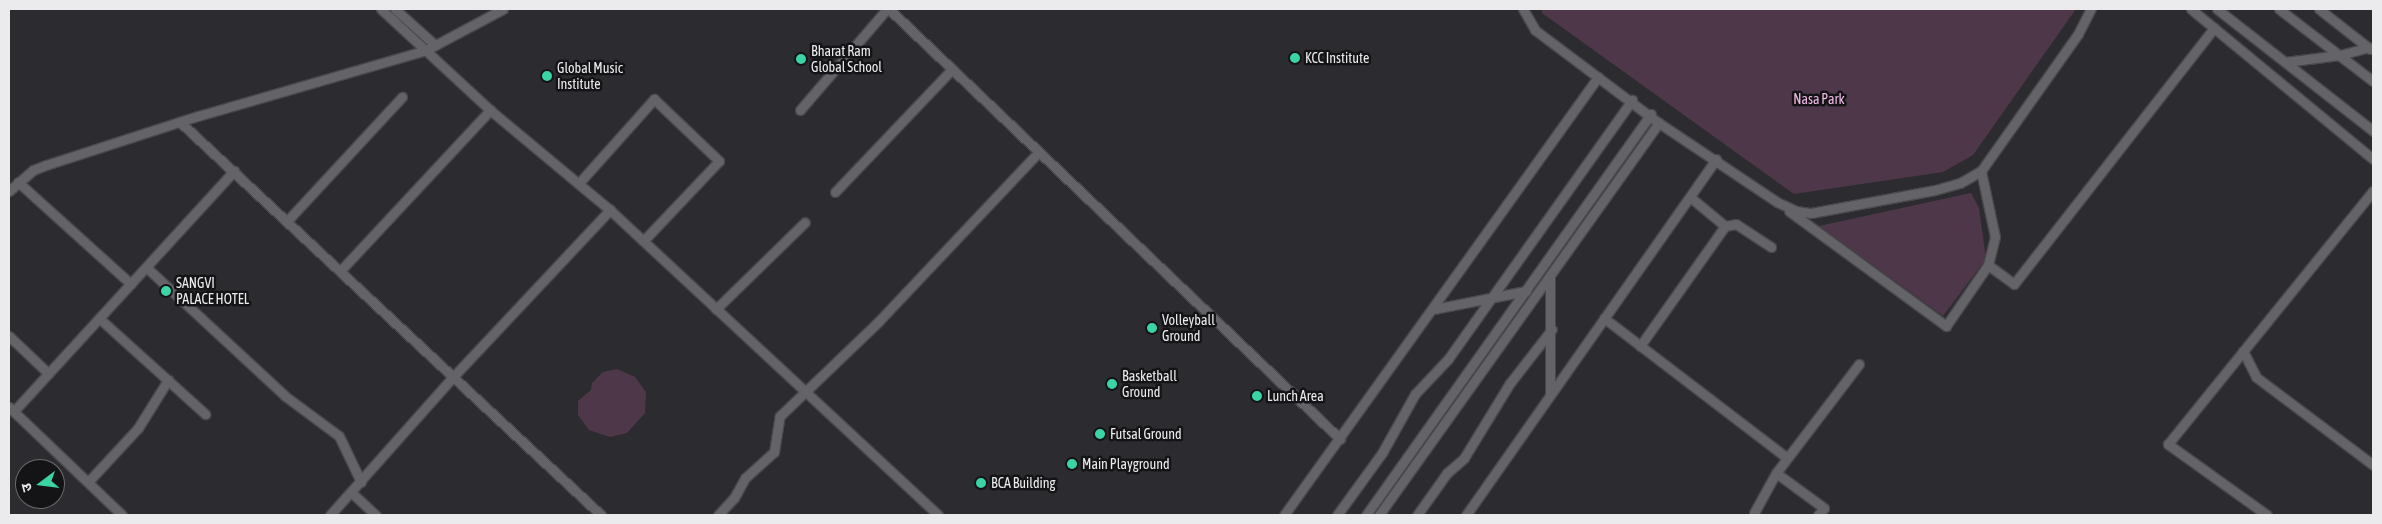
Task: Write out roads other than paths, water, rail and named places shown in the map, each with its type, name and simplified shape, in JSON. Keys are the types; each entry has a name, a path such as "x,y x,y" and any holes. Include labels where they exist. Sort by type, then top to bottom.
{"street":[{"path":"381,9 490,110 610,210 938,515"},
{"path":"395,9 435,45"},
{"path":"9,191 18,182 46,164 180,122 426,50 503,9"},
{"path":"800,110 888,9 1340,439"},
{"path":"1523,9 1535,30 1651,114 1659,122 1777,202 1946,326 1988,265 1995,237 1980,171"},
{"path":"1777,202 1796,211 1823,212 1935,190 1960,183 1980,171 2068,50 2091,9"},
{"path":"2191,9 2373,159"},
{"path":"2217,9 2373,131"},
{"path":"2279,9 2373,81"},
{"path":"2319,9 2371,49"},
{"path":"1988,265 2014,284 2214,28"},
{"path":"2285,62 2340,56 2371,49"},
{"path":"835,192 951,70"},
{"path":"1284,515 1434,309 1598,77"},
{"path":"288,220 402,96"},
{"path":"579,183 654,99 719,161 643,241"},
{"path":"1337,515 1382,453 1415,394 1448,359 1632,100"},
{"path":"341,270 490,110"},
{"path":"1366,515 1651,114"},
{"path":"180,122 288,220 452,378 601,515"},
{"path":"1379,515 1659,122"},
{"path":"718,515 734,498 745,478 774,452 778,420 1038,153"},
{"path":"1466,515 1716,159"},
{"path":"122,515 11,409 100,319 234,171"},
{"path":"18,182 131,284"},
{"path":"2267,515 2168,444 2373,191"},
{"path":"1690,197 1725,226"},
{"path":"330,515 352,493 452,378 610,210"},
{"path":"716,309 805,222"},
{"path":"1640,346 1725,226 1736,224 1771,247"},
{"path":"147,268 285,396 339,436 360,482"},
{"path":"1550,277 1552,329 1550,394"},
{"path":"1434,309 1526,292"},
{"path":"1604,318 1787,458"},
{"path":"100,319 205,414"},
{"path":"1417,515 1447,473 1464,458 1510,383 1552,329"},
{"path":"9,336 48,373"},
{"path":"2243,351 2256,377 2373,465"},
{"path":"1754,513 1776,473 1859,364"},
{"path":"88,482 138,428 168,380"},
{"path":"1776,473 1824,508 1818,515"},
{"path":"352,493 376,515"}],"place":[{"name":"KCC Institute","path":"1295,58"},
{"name":"Bharat Ram Global School","path":"801,59"},
{"name":"Global Music Institute","path":"547,76"},
{"name":"SANGVI PALACE HOTEL","path":"166,291"},
{"name":"Volleyball Ground","path":"1152,328"},
{"name":"Basketball Ground","path":"1112,384"},
{"name":"Lunch Area","path":"1257,396"},
{"name":"Futsal Ground","path":"1100,434"},
{"name":"Main Playground","path":"1072,464"},
{"name":"BCA Building","path":"981,483"}],"park label":[{"name":"Nasa Park","path":"1819,99"}]}
